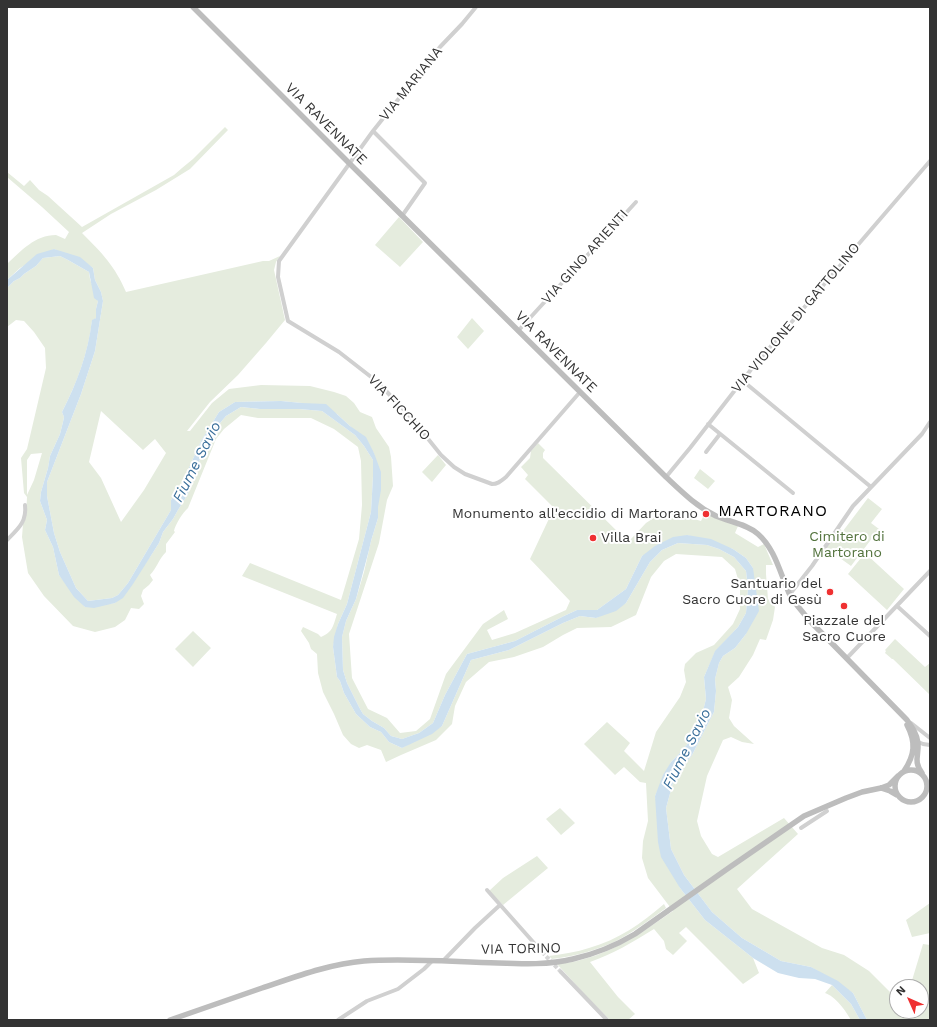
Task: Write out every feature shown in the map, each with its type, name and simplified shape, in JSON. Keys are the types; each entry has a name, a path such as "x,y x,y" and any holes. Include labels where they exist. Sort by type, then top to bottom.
{"main road":[{"name":"VIA RAVENNATE","path":"193,7 666,477 693,502 716,516 745,526 757,533 768,545 790,594 797,605 809,620 907,720 913,729 915,741"},
{"name":"VIA RAVENNATE","path":"895,708 907,725 915,741"},
{"path":"881,788 898,795 904,801 913,802 927,795 928,782 917,766 915,741"},
{"path":"898,795 895,786 896,781 898,776 909,764 915,741"},
{"path":"904,771 913,769 922,773"},
{"name":"VIA TORINO","path":"170,1020 292,978 326,968 365,961 443,961 522,964 550,963 572,960 608,948 622,942 648,925 804,816 862,792 889,785 898,776"}],"street":[{"name":"VIA MARIANA","path":"349,163 440,47 476,7"},
{"path":"373,131 425,183 402,216"},
{"name":"VIA VIOLONE DI GATTOLINO","path":"666,477 742,381 930,161"},
{"name":"VIA FICCHIO","path":"349,163 279,261 278,277 288,320 339,352 375,380 454,467 465,474 492,484 496,484 506,477 580,392"},
{"name":"VIA GINO ARIENTI","path":"518,331 636,202"},
{"path":"742,381 871,487"},
{"path":"790,594 812,566 853,506 922,434 930,422"},
{"path":"708,424 793,493"},
{"path":"706,452 720,434"},
{"path":"7,540 24,520 26,512 25,505"},
{"path":"847,658 929,573"},
{"path":"897,606 930,636"},
{"name":"VIA RAVENNATE","path":"907,720 929,737"},
{"name":"VIA RAVENNATE","path":"915,741 929,737"},
{"path":"915,741 929,745"},
{"path":"917,751 929,745"},
{"path":"814,819 818,813 818,810"},
{"path":"801,828 827,811"},
{"path":"487,890 542,952"},
{"path":"443,961 500,905"},
{"path":"338,1020 367,1001 398,989 432,961"},
{"path":"561,972 607,1020"}],"green space":[{"path":"225,127 228,130 190,169 156,190 111,214 82,233 107,260 126,292 263,261 269,261 280,256 276,262 274,270 285,320 238,375 210,402 187,431 190,431 212,403 229,389 261,385 310,386 346,396 354,403 360,412 372,417 376,428 389,447 393,486 387,500 379,543 349,634 352,678 368,709 387,718 400,733 416,731 430,719 446,674 483,624 504,610 508,619 487,630 492,640 515,633 566,610 570,601 530,559 554,508 525,479 528,475 521,467 530,458 531,451 538,443 545,450 543,453 543,458 625,539 631,539 646,523 660,514 671,511 701,521 705,513 738,526 735,533 758,547 764,544 773,565 766,565 768,599 775,607 773,620 766,640 760,639 753,655 739,677 728,687 732,700 729,718 734,726 754,744 742,742 731,737 723,740 707,776 697,821 701,836 712,854 718,857 784,818 798,834 737,889 752,909 822,948 844,955 869,971 889,991 889,1019 929,1019 929,979 912,979 923,944 930,945 930,1020 867,1020 853,993 811,967 781,961 742,938 712,912 684,875 671,849 666,808 674,779 692,755 714,712 716,691 715,679 719,663 723,656 735,648 746,634 753,568 746,558 733,549 687,535 642,556 626,589 597,610 577,610 515,641 467,654 445,695 433,723 419,733 402,739 391,736 384,728 363,714 347,683 343,670 342,637 346,621 356,599 378,518 374,453 337,414 302,403 281,401 235,402 219,412 201,441 180,488 171,500 171,510 128,583 118,595 112,598 88,601 76,588 60,552 54,533 47,496 47,482 81,394 95,351 103,301 101,292 95,280 93,268 54,249 20,268 7,280 7,264 29,245 48,236 56,235 65,239 69,232 7,177 7,172 24,186 30,180 39,190 48,196 82,227 174,175 193,159","holes":["101,411 143,450 155,439 166,453 144,490 121,522 101,478 89,462"]},
{"path":"399,217 423,242 400,267 375,245"},
{"path":"60,256 89,272 98,301 96,318 92,321 85,356 77,379 62,412 64,417 60,434 50,456 41,492 40,501 47,520 45,530 53,547 59,575 85,607 115,603 159,543 163,532 173,519 188,494 190,482 215,429 226,416 241,407 322,411 355,435 373,460 371,512 347,604 338,624 333,647 337,677 356,714 370,727 381,732 389,742 402,748 442,726 471,660 509,650 580,616 596,618 626,603 650,562 662,550 678,543 707,545 719,549 734,557 746,571 748,589 746,613 738,627 715,652 704,677 706,699 700,723 690,741 671,762 655,796 680,888 705,920 753,958 759,973 743,984 686,927 679,933 687,941 673,955 666,949 664,941 654,929 631,943 590,962 618,997 635,1014 628,1020 610,1020 557,964 581,960 620,945 673,911 648,878 642,858 643,841 648,821 646,783 640,782 624,767 615,775 584,744 607,722 630,743 624,751 644,771 656,732 680,697 686,682 684,670 685,664 696,653 714,645 733,624 740,609 740,586 735,569 722,557 676,554 664,561 651,577 636,615 611,627 577,628 543,647 514,657 489,662 466,682 455,706 452,724 436,740 386,762 381,750 367,745 359,748 351,744 343,735 323,692 318,673 317,654 311,649 301,631 303,627 321,637 330,631 337,614 242,576 250,563 341,600 359,539 362,505 361,461 358,447 334,429 311,418 258,418 241,415 224,429 216,439 188,508 175,528 175,532 166,544 166,552 150,575 153,580 143,590 141,596 144,604 139,609 131,608 125,620 115,627 95,632 73,626 44,596 28,573 22,537 23,524 26,517 27,497 24,493 21,458 27,449 46,368 45,348 24,321 16,320 7,327 7,288 14,281 36,266 43,258","holes":["42,453 34,480 27,495 27,460 31,454"]},
{"path":"472,318 484,331 468,349 457,337"},
{"path":"438,455 446,465 432,482 422,472"},
{"path":"700,469 715,481 708,489 694,478"},
{"name":"Cimitero di Martorano","path":"868,498 882,509 871,523 879,529 851,566 826,548 840,529 843,531"},
{"path":"865,553 904,589 887,610 848,574"},
{"path":"193,631 211,648 193,667 175,649"},
{"path":"895,639 925,667 930,663 930,695 885,653 885,650"},
{"path":"560,808 575,823 561,835 546,819"},
{"path":"537,856 548,868 503,905 489,891 503,878"},
{"path":"930,903 930,933 912,937 906,920"},
{"path":"664,904 666,908 632,932 612,943 587,952 570,956 552,959 549,956 580,951 600,945 620,936 647,918"},
{"path":"832,985 851,1004 860,1020 851,1020 836,1000 825,993"}],"water":[{"name":"Fiume Savio","path":"54,249 80,257 93,268 95,280 101,292 103,301 95,351 81,394 47,482 47,496 54,533 60,552 76,588 88,601 112,598 118,595 128,583 171,510 171,500 180,488 201,441 219,412 235,402 281,401 326,404 350,426 366,437 374,453 381,472 378,518 356,599 346,621 342,637 343,670 347,683 363,714 384,728 391,736 402,739 419,733 433,723 445,695 467,654 515,641 577,610 597,610 626,589 642,556 655,546 673,537 687,535 711,539 733,549 746,558 753,568 759,611 746,634 735,648 723,656 719,663 715,679 716,691 714,712 692,755 674,779 666,808 671,849 684,875 712,912 742,938 781,961 811,967 838,981 853,993 867,1020 860,1020 851,1004 832,985 815,979 799,978 778,973 753,958 705,920 680,888 661,857 658,842 655,796 663,775 671,762 690,741 700,723 706,699 704,677 715,651 738,627 746,613 748,589 746,571 734,557 719,549 707,545 678,543 662,550 650,562 626,603 616,611 596,618 580,616 509,650 471,660 442,726 432,734 402,748 389,742 381,732 370,727 356,714 337,677 333,647 338,624 347,604 371,512 373,460 355,435 322,411 241,407 226,416 215,429 190,482 188,494 173,519 163,532 159,543 123,598 115,603 94,608 85,607 74,597 59,575 53,547 45,530 47,520 40,501 50,456 60,434 63,422 64,417 62,412 81,368 88,344 92,320 96,318 98,301 94,298 89,272 60,256 43,258 36,266 14,281 7,288 7,280 37,254"}],"tunnel":[{"path":"542,952 561,972"}],"place":[{"name":"Monumento all'eccidio di Martorano","path":"706,514"},
{"name":"Villa Brai","path":"593,538"},
{"name":"Santuario del Sacro Cuore di Gesù","path":"830,592"},
{"name":"Piazzale del Sacro Cuore","path":"844,606"}],"district":[{"name":"MARTORANO","path":"773,511"}]}
